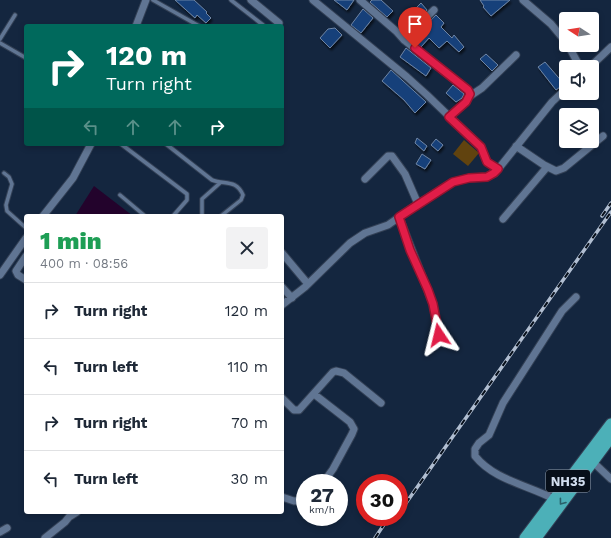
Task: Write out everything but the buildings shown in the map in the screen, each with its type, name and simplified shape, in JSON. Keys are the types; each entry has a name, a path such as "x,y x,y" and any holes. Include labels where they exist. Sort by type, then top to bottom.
{"highway":[{"name":"NH35","path":"525,538 611,424"},
{"name":"NH35","path":"536,538 611,437"}],"street":[{"path":"137,24 146,0"},
{"path":"251,0 279,23"},
{"path":"313,0 407,77 481,147 487,162 498,169"},
{"path":"360,0 396,31 404,40 468,90 470,96"},
{"path":"523,0 551,24 559,34"},
{"path":"404,40 434,10"},
{"path":"597,60 611,47"},
{"path":"449,117 466,102 470,96 482,88 516,56"},
{"path":"284,304 308,284 358,237 365,233 382,228 453,182 469,178 487,177 494,173 559,95"},
{"path":"516,146 547,167 556,171 564,168 603,136"},
{"path":"45,214 73,178 90,146"},
{"path":"365,179 388,156 392,156 405,174 418,204"},
{"path":"503,219 547,167"},
{"path":"399,217 410,250 420,269 431,297 439,335"},
{"path":"0,275 24,241"},
{"path":"284,255 308,284"},
{"path":"24,259 16,272 24,278"},
{"path":"284,289 292,298"},
{"path":"554,499 539,491 504,478 485,467 475,456 475,449 479,443 490,435 510,392 562,311 576,298"},
{"path":"284,400 296,411 302,408 333,372 336,371 344,374 381,403"},
{"path":"314,394 350,422 354,429 329,474"},
{"path":"593,462 611,479"},
{"path":"284,498 296,501"},
{"path":"45,538 74,514"}],"lane":[{"path":"153,0 195,24"},
{"path":"231,0 262,24"},
{"path":"0,39 15,15"},
{"path":"0,43 24,57"},
{"path":"124,146 187,194 187,200 175,214"},
{"path":"169,146 212,180 220,183 235,185 239,188 243,195 241,200 223,214"},
{"path":"4,173 9,176 12,184 6,205 7,211 24,226"},
{"path":"202,214 202,199 220,183"},
{"path":"120,195 143,214"}],"shaded area":[{"path":"464,140 479,153 468,166 453,154"},
{"path":"94,186 130,214 76,214"}],"railway":[{"path":"602,216 611,203"},
{"path":"408,500 611,212"},
{"path":"375,538 383,526"}],"route":[{"path":"415,48 468,90 470,94 469,98 449,117 484,150 487,162 498,169 492,175 487,177 460,179 453,182 399,217 410,250 420,269 433,304 439,335"}]}
